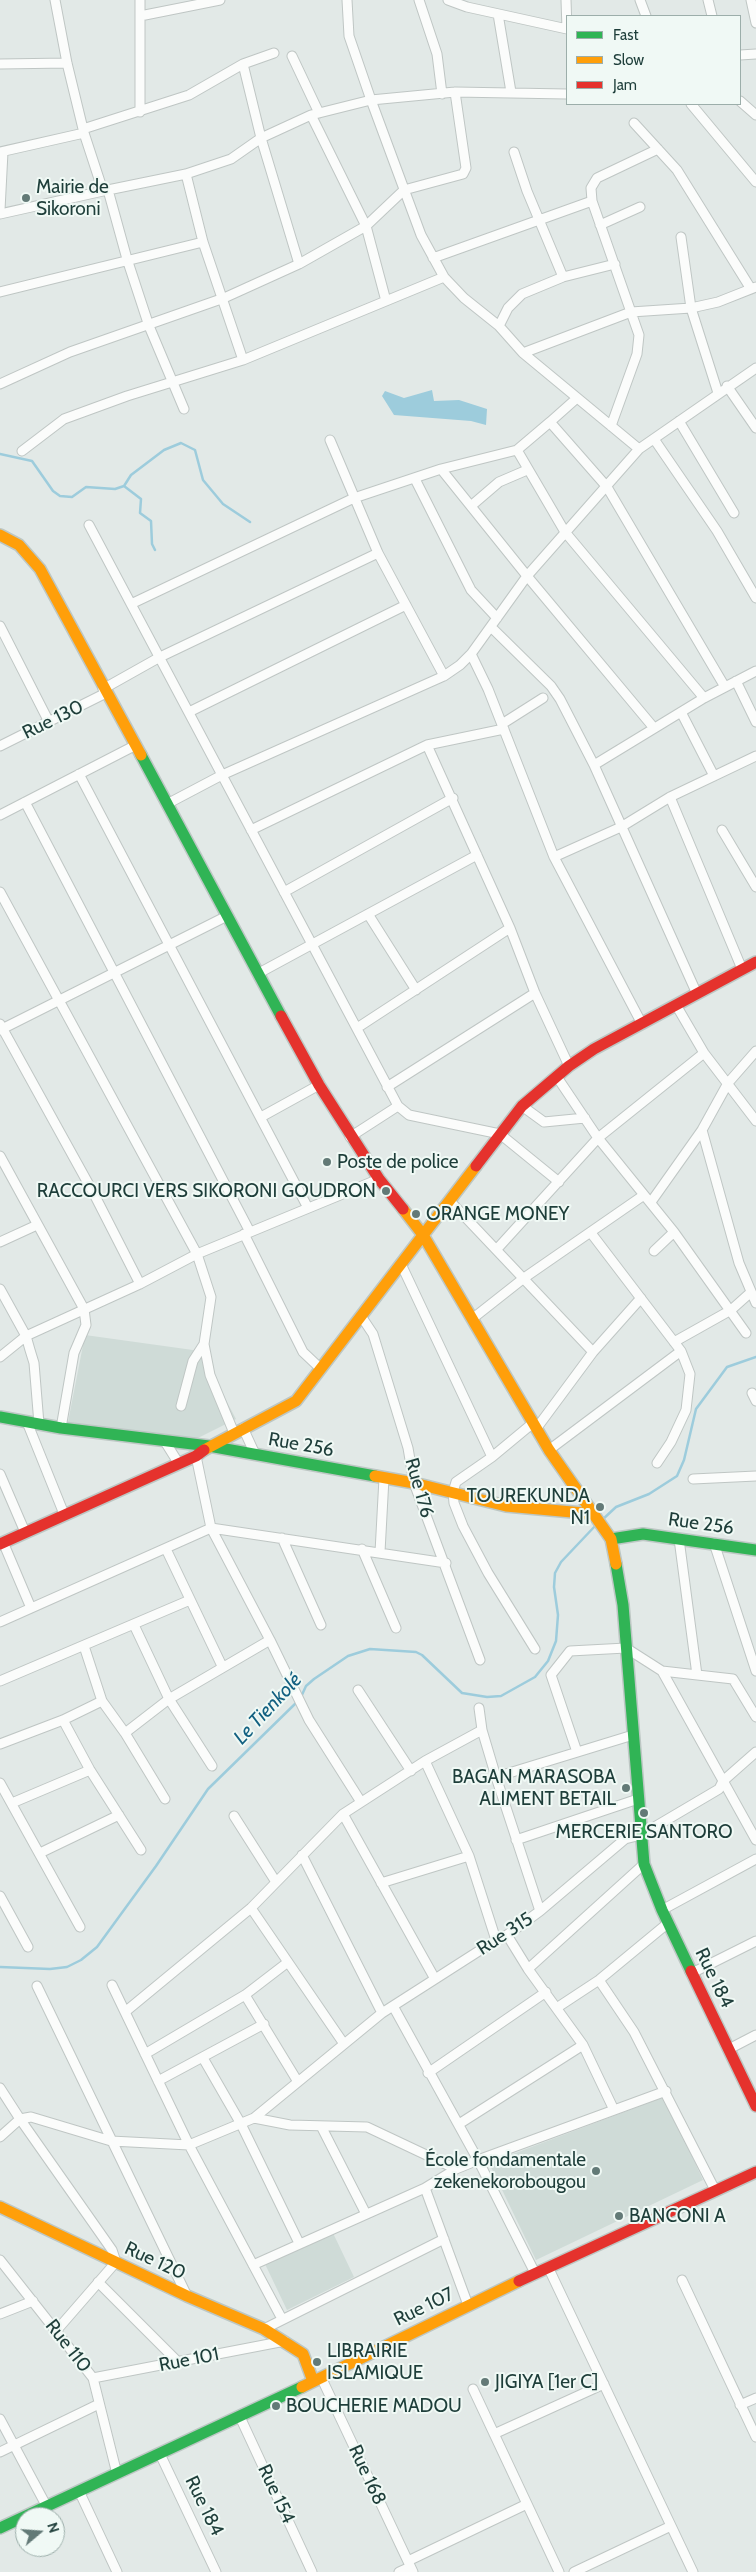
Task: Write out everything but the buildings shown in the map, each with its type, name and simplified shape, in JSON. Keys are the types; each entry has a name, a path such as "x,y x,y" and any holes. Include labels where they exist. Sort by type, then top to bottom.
{"street":[{"path":"55,0 67,63 84,131 106,190 149,326 184,409"},
{"path":"140,0 140,112"},
{"path":"140,16 220,0"},
{"path":"347,0 349,36 371,100 404,190 433,258 444,277 464,298 499,326 523,353 639,448"},
{"path":"419,0 437,54 442,94"},
{"path":"448,0 498,14 566,29"},
{"path":"566,0 567,15"},
{"path":"640,0 646,15"},
{"path":"708,0 712,15"},
{"path":"751,0 756,23"},
{"path":"498,14 511,92"},
{"path":"0,210 1,152 84,131 189,95 243,64 274,53"},
{"path":"741,55 756,54"},
{"path":"292,56 315,114 366,226 386,301"},
{"path":"0,64 67,63"},
{"path":"243,64 261,138 299,264"},
{"path":"0,384 70,352 149,326 224,298 299,264 366,226 404,190 466,172 455,92"},
{"path":"0,214 186,174 231,159 261,138 315,114 371,100 455,92 566,94"},
{"path":"741,101 756,115"},
{"path":"692,105 756,182"},
{"path":"523,353 631,312 691,308 718,302 754,288 677,170 634,123"},
{"path":"611,426 637,354 639,335 592,201 591,188 597,178 658,149"},
{"path":"514,152 563,277"},
{"path":"186,174 203,242 224,298 243,360"},
{"path":"433,258 592,201"},
{"path":"600,225 640,207"},
{"path":"681,236 691,308 718,393"},
{"path":"0,292 127,259 203,242"},
{"path":"499,326 508,308 522,294 563,277 615,264"},
{"path":"22,451 64,419 243,360 444,277"},
{"path":"167,804 222,775 444,676 471,654 527,576 607,487 639,448 727,386 756,368"},
{"path":"727,386 756,428"},
{"path":"132,604 354,498 441,469 516,450 578,398"},
{"path":"679,421 734,513"},
{"path":"550,422 607,487 725,687"},
{"path":"654,439 717,531 756,598"},
{"path":"330,440 378,553 444,676"},
{"path":"516,450 565,532 704,698"},
{"path":"441,469 527,576 654,728"},
{"path":"471,506 499,482 527,470"},
{"path":"415,478 471,590 497,618"},
{"path":"90,525 398,1106 409,1115 500,1134 559,1182"},
{"path":"0,535 19,545 40,569 104,691 136,745 319,1085 350,1137 379,1179 423,1235 548,1450 611,1539"},
{"name":"Rue 130","path":"0,746 49,722 160,657 378,553"},
{"path":"189,712 406,605"},
{"path":"0,626 49,722"},
{"path":"492,627 556,692 594,765 698,994"},
{"path":"471,654 488,689 554,857 642,1024"},
{"path":"594,765 704,698 756,671"},
{"path":"736,682 756,722"},
{"path":"251,830 427,745 503,726 543,698"},
{"path":"681,712 714,776"},
{"path":"0,815 136,745"},
{"path":"427,745 453,798 510,928 535,993 569,1066"},
{"path":"554,857 622,827 670,797 756,756"},
{"path":"79,774 308,1208"},
{"path":"670,797 742,969"},
{"path":"284,892 453,798"},
{"path":"25,802 247,1233 303,1352 321,1369"},
{"path":"722,830 756,887"},
{"path":"259,973 311,943 477,855"},
{"path":"0,892 197,1254 211,1297 204,1344 210,1375 238,1431 255,1454"},
{"path":"368,914 416,990"},
{"path":"140,1284 94,1194 1,1027 227,916"},
{"path":"356,1028 510,928"},
{"path":"31,1608 2,1543 196,1456 209,1446 296,1401 448,1200 522,1106 569,1066 594,1049 756,962"},
{"path":"388,1087 535,993"},
{"path":"676,1006 704,1052 756,1121"},
{"path":"472,1319 524,1278 648,1198 702,1130 728,1083 756,1051"},
{"path":"496,1249 598,1138 704,1052"},
{"path":"557,1076 598,1138 674,1232 746,1333"},
{"path":"261,1117 319,1085"},
{"path":"350,1137 398,1106"},
{"path":"522,1106 544,1122 585,1118"},
{"path":"702,1130 739,1263 750,1293 756,1303"},
{"path":"0,1156 84,1309 86,1325 74,1353 60,1428"},
{"path":"0,1357 26,1336 140,1284 197,1254 379,1179"},
{"path":"448,1200 593,1352"},
{"path":"0,1242 38,1225"},
{"path":"654,1251 674,1232"},
{"path":"591,1233 681,1351 690,1374 686,1410 672,1442 657,1463"},
{"path":"401,1264 492,1457"},
{"path":"0,1289 26,1336 34,1363 40,1424"},
{"path":"674,1342 731,1310 750,1293"},
{"path":"535,1649 488,1573 463,1526 454,1504 453,1492 456,1482 534,1426 593,1352 641,1298"},
{"name":"Rue 176","path":"361,1316 373,1334 408,1448 414,1483 446,1563 480,1660"},
{"path":"182,1406 193,1361 204,1344"},
{"path":"548,1450 681,1351"},
{"name":"Rue 256","path":"0,1417 60,1428 164,1440 255,1454 414,1483 506,1506 594,1514"},
{"path":"27,1422 64,1514"},
{"path":"164,1440 179,1464"},
{"path":"196,1456 211,1528 270,1640 308,1720 361,1802"},
{"path":"0,1474 25,1532"},
{"path":"693,1479 756,1476"},
{"path":"380,1552 384,1478"},
{"path":"0,1622 211,1528 446,1563"},
{"name":"Rue 256","path":"611,1539 643,1534 756,1550"},
{"path":"282,1538 321,1625"},
{"path":"679,1538 698,1675"},
{"name":"Rue 184","path":"611,1539 623,1605 632,1735 644,1864 668,1924 756,2106"},
{"path":"714,1543 756,1672"},
{"path":"166,1549 222,1666"},
{"path":"362,1549 396,1628"},
{"path":"0,1681 190,1600"},
{"path":"134,1625 169,1699 212,1766"},
{"path":"125,1732 169,1699 222,1666 270,1640"},
{"path":"84,1646 102,1701 125,1732 165,1799"},
{"path":"577,1752 552,1674 570,1651 626,1648 662,1672 756,1840"},
{"path":"662,1672 733,1679 752,1701 756,1717"},
{"path":"358,1690 411,1771"},
{"path":"0,1744 63,1720 102,1701"},
{"path":"479,1708 482,1730 496,1777 540,1912"},
{"path":"63,1720 90,1770 141,1850"},
{"path":"125,2012 251,1908 343,1814 425,1762 482,1730"},
{"path":"496,1777 632,1735"},
{"name":"Rue 315","path":"189,2145 254,2118 382,2013 496,1940 507,1935 540,1912 625,1840 641,1835 719,1789 723,1781 756,1752"},
{"path":"425,1762 469,1856 496,1940"},
{"path":"12,1803 90,1770"},
{"path":"0,1783 2,1796 12,1803 80,1927"},
{"path":"516,1840 638,1799"},
{"path":"343,1814 434,1979"},
{"path":"40,1853 119,1815"},
{"path":"234,1816 276,1882"},
{"path":"302,1855 382,2013"},
{"path":"381,1883 469,1856"},
{"path":"662,1910 756,1860"},
{"path":"528,1969 644,1864"},
{"path":"0,1896 28,1947"},
{"path":"251,1908 344,2044"},
{"path":"558,2007 599,1980 668,1924"},
{"path":"507,1935 528,1969 558,2007 583,2045 614,2110"},
{"path":"692,1973 756,1941"},
{"path":"145,2054 245,1995 288,1962"},
{"path":"599,1980 634,2032 666,2091 715,2190"},
{"path":"112,1985 189,2145 282,2319"},
{"path":"37,1986 187,2296"},
{"path":"428,2073 546,1992"},
{"path":"245,1995 298,2082"},
{"path":"393,2006 428,2073 478,2160 534,2273"},
{"path":"158,2081 264,2024"},
{"path":"728,2049 756,2035"},
{"path":"458,2124 583,2045"},
{"path":"203,2058 241,2124 300,2242"},
{"path":"0,2088 112,2250 116,2262 56,2330"},
{"path":"252,2264 425,2188 456,2169 666,2091"},
{"path":"0,2137 20,2119 32,2117 111,2141 189,2145"},
{"path":"254,2118 290,2125 367,2127 456,2169"},
{"path":"322,2126 366,2214"},
{"name":"Rue 107","path":"0,2528 240,2417 534,2273 756,2172"},
{"path":"425,2188 468,2305"},
{"name":"Rue 120","path":"0,2207 187,2296 264,2329 290,2344"},
{"path":"264,2329 444,2239"},
{"name":"Rue 110","path":"0,2260 93,2378 117,2474"},
{"path":"548,2267 693,2572"},
{"path":"682,2280 756,2437"},
{"path":"98,2282 179,2363"},
{"path":"0,2314 33,2301"},
{"path":"290,2344 308,2360 317,2379"},
{"name":"Rue 101","path":"93,2378 290,2344"},
{"name":"Rue 168","path":"317,2379 410,2567"},
{"path":"494,2434 604,2384"},
{"path":"473,2388 559,2572"},
{"path":"740,2405 756,2398"},
{"path":"0,2452 99,2404"},
{"name":"Rue 154","path":"240,2417 312,2572"},
{"path":"0,2419 47,2506"},
{"name":"Rue 184","path":"160,2454 216,2572"},
{"path":"80,2491 117,2572"},
{"path":"399,2572 527,2504"},
{"path":"574,2572 671,2526"}],"shaded area":[{"path":"85,1335 200,1351 236,1419 194,1440 68,1422"},
{"name":"École fondamentale zekenekorobougou","path":"664,2097 703,2180 536,2260 489,2163"},
{"path":"333,2233 354,2277 287,2310 265,2264"}],"water":[{"path":"432,390 434,401 459,400 487,409 486,425 471,421 394,415 382,396 385,391 404,398"}],"waterway":[{"path":"124,486 131,475 164,450 181,443 195,450 203,480 223,504 250,522"},
{"path":"0,454 32,461 53,491 60,496 72,497 86,487 115,489 124,486 141,499 140,513 151,521 152,544 155,550"},
{"name":"Le Tienkolé","path":"602,1520 616,1507 649,1494 677,1476 684,1460 696,1409 727,1367 756,1357"},
{"name":"Le Tienkolé","path":"301,1697 306,1686 314,1679 348,1656 370,1649 416,1652 422,1655 462,1693 487,1697 501,1696 535,1677 548,1661 556,1641 558,1615 554,1587 555,1573 561,1562 596,1525"},
{"name":"Le Tienkolé","path":"0,1967 50,1969 67,1967 81,1960 97,1947 156,1866 208,1789 298,1701"}],"traffic: fast":[{"path":"141,755 281,1016"},
{"path":"0,1417 61,1428 209,1446 375,1476"},
{"path":"611,1539 643,1534 756,1550"},
{"path":"616,1564 623,1605 644,1864 662,1910 691,1971"},
{"path":"0,2528 302,2387"}],"traffic: slow":[{"path":"0,535 19,545 40,569 141,755"},
{"path":"204,1450 296,1401 476,1166"},
{"path":"403,1209 423,1235 549,1450 611,1539 616,1564"},
{"path":"375,1476 414,1483 506,1506 594,1514"},
{"path":"0,2207 187,2296 264,2329 303,2354 313,2381"},
{"path":"302,2387 519,2281"}],"traffic: jam":[{"path":"476,1166 522,1106 569,1066 594,1049 756,962"},
{"path":"281,1016 319,1085 379,1179 403,1209"},
{"path":"0,1544 196,1456 204,1450"},
{"path":"691,1971 756,2106"},
{"path":"519,2281 756,2172"}],"place":[{"name":"Mairie de Sikoroni","path":"26,198"},
{"name":"Poste de police","path":"327,1162"},
{"name":"RACCOURCI VERS SIKORONI GOUDRON","path":"386,1191"},
{"name":"ORANGE MONEY","path":"416,1214"},
{"name":"TOUREKUNDA N1","path":"600,1507"},
{"name":"BAGAN MARASOBA ALIMENT BETAIL","path":"626,1788"},
{"name":"MERCERIE SANTORO","path":"644,1813"},
{"name":"École fondamentale zekenekorobougou","path":"596,2171"},
{"name":"BANCONI A","path":"619,2216"},
{"name":"LIBRAIRIE ISLAMIQUE","path":"317,2362"},
{"name":"JIGIYA [1er C]","path":"485,2382"},
{"name":"BOUCHERIE MADOU","path":"276,2406"}]}
